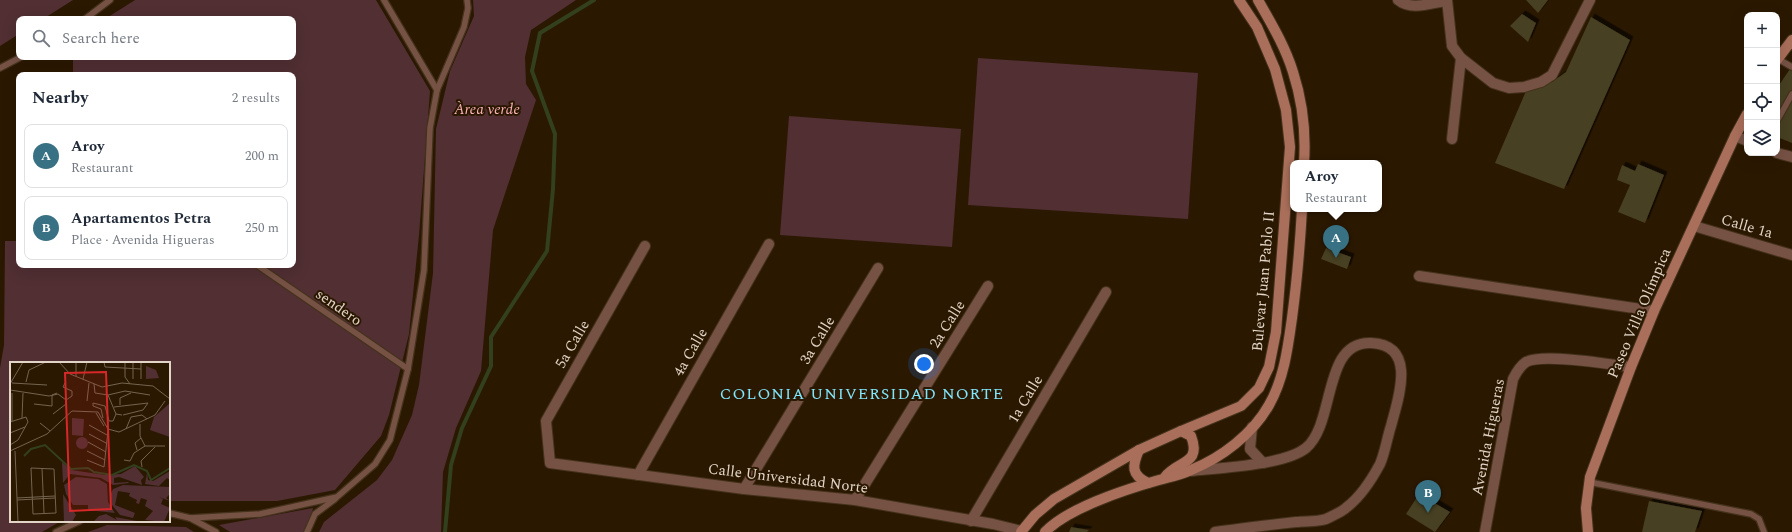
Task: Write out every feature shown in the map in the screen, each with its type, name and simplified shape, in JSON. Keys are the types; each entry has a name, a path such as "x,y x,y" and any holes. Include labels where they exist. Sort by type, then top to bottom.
{"main road":[{"name":"Bulevar Juan Pablo II","path":"1021,531 1035,515 1054,499 1139,450 1241,406 1259,388 1269,367 1276,332 1290,147 1286,110 1275,69 1257,27 1239,0"},
{"path":"1258,0 1278,34 1293,72 1301,107 1306,143 1304,160"},
{"path":"1780,56 1792,40"},
{"name":"Paseo Villa Olímpica","path":"1588,532 1586,508 1589,482 1631,367 1654,311 1744,120"},
{"name":"Bulevar Juan Pablo II","path":"1045,532 1050,526 1068,514 1098,501 1148,483 1190,471 1216,458 1252,427 1269,405 1284,366 1294,299 1302,212"},
{"path":"1164,478 1170,470 1188,462 1194,452 1195,447 1191,436 1181,431"},
{"path":"1139,450 1133,462 1135,472 1139,479 1148,483"}],"street":[{"path":"1398,0 1402,4 1411,6 1446,0 1452,46 1461,58 1493,83 1509,88 1524,87 1541,82 1552,75 1590,0"},
{"path":"1452,139 1461,58"},
{"path":"1735,136 1744,140"},
{"path":"1780,154 1792,157"},
{"name":"Calle 1a","path":"1694,226 1792,255"},
{"name":"4a Calle","path":"638,475 769,244"},
{"name":"5a Calle","path":"550,463 546,421 646,246"},
{"name":"3a Calle","path":"744,489 878,268"},
{"path":"1419,276 1654,311"},
{"name":"2a Calle","path":"855,500 988,286"},
{"name":"1a Calle","path":"971,521 1106,292"},
{"path":"1190,471 1263,463 1285,458 1305,448 1316,437 1321,426 1338,367 1342,357 1349,348 1360,343 1372,343 1384,346 1395,352 1401,367 1402,381 1380,463 1365,488 1347,508 1325,519 1215,532"},
{"name":"Avenida Higueras","path":"1485,532 1513,379 1518,370 1526,362 1537,359 1576,360 1631,367"},
{"path":"1252,427 1250,449 1263,463"},
{"name":"Calle Universidad Norte","path":"550,463 744,489 855,500 993,524 1021,531"}],"lane":[{"path":"89,16 110,0"},
{"path":"384,0 437,90"},
{"path":"307,532 315,514 375,464 390,440 408,369 424,270 430,128 437,90 464,27 468,8 467,0"},
{"path":"0,68 16,60"},
{"path":"1780,61 1792,67"},
{"path":"1778,120 1792,94"},
{"name":"sendero","path":"261,268 408,369"},
{"path":"1589,482 1751,514 1759,519 1764,532"},
{"path":"190,518 260,514 337,497"},
{"path":"170,513 190,518 216,532"},
{"path":"56,532 67,530 79,522"}],"green space":[{"path":"0,0 73,0 48,16 16,16 16,36 0,46"},
{"path":"135,0 376,0 430,91 419,235 409,334 389,415 381,436 335,490 277,501 170,501 170,362 10,362 10,522 59,522 42,532 0,532 0,368 4,345 5,241 16,241 16,268 296,268 296,72 73,72 73,60 296,60 296,16 110,16"},
{"name":"Àrea verde","path":"473,0 576,0 531,30 525,57 526,84 536,100 493,230 481,371 456,428 443,472 441,532 319,532 324,522 377,480 392,460 412,415 419,385 433,273 436,129 450,71 474,16"},
{"path":"978,58 1198,73 1188,219 968,205"},
{"path":"789,116 961,129 952,247 780,235"},
{"path":"313,508 307,532 230,532 219,525"},
{"path":"107,525 186,527 194,532 88,532"}],"building":[{"path":"1526,0 1548,0 1538,13"},
{"path":"1522,14 1536,23 1528,42 1510,26"},
{"path":"1591,17 1630,40 1564,189 1495,163 1526,91 1552,82 1566,72"},
{"path":"1792,66 1792,143 1780,138 1780,84"},
{"path":"1638,164 1664,175 1645,223 1618,212 1630,185 1617,180 1622,165 1635,171"},
{"path":"1326,248 1351,257 1347,269 1321,259"},
{"path":"1419,494 1450,512 1435,532 1406,514"},
{"path":"1649,501 1702,511 1695,532 1642,532"},
{"path":"1071,527 1089,530 1087,532 1069,532"}],"waterway":[{"path":"445,532 451,465 462,428 491,366 491,337 547,251 553,189 555,134 532,71 540,33 594,0"}],"place":[{"name":"Aroy","path":"1336,258"},
{"name":"Apartamentos Petra","path":"1428,513"}],"district":[{"name":"COLONIA UNIVERSIDAD NORTE","path":"862,393"}]}
